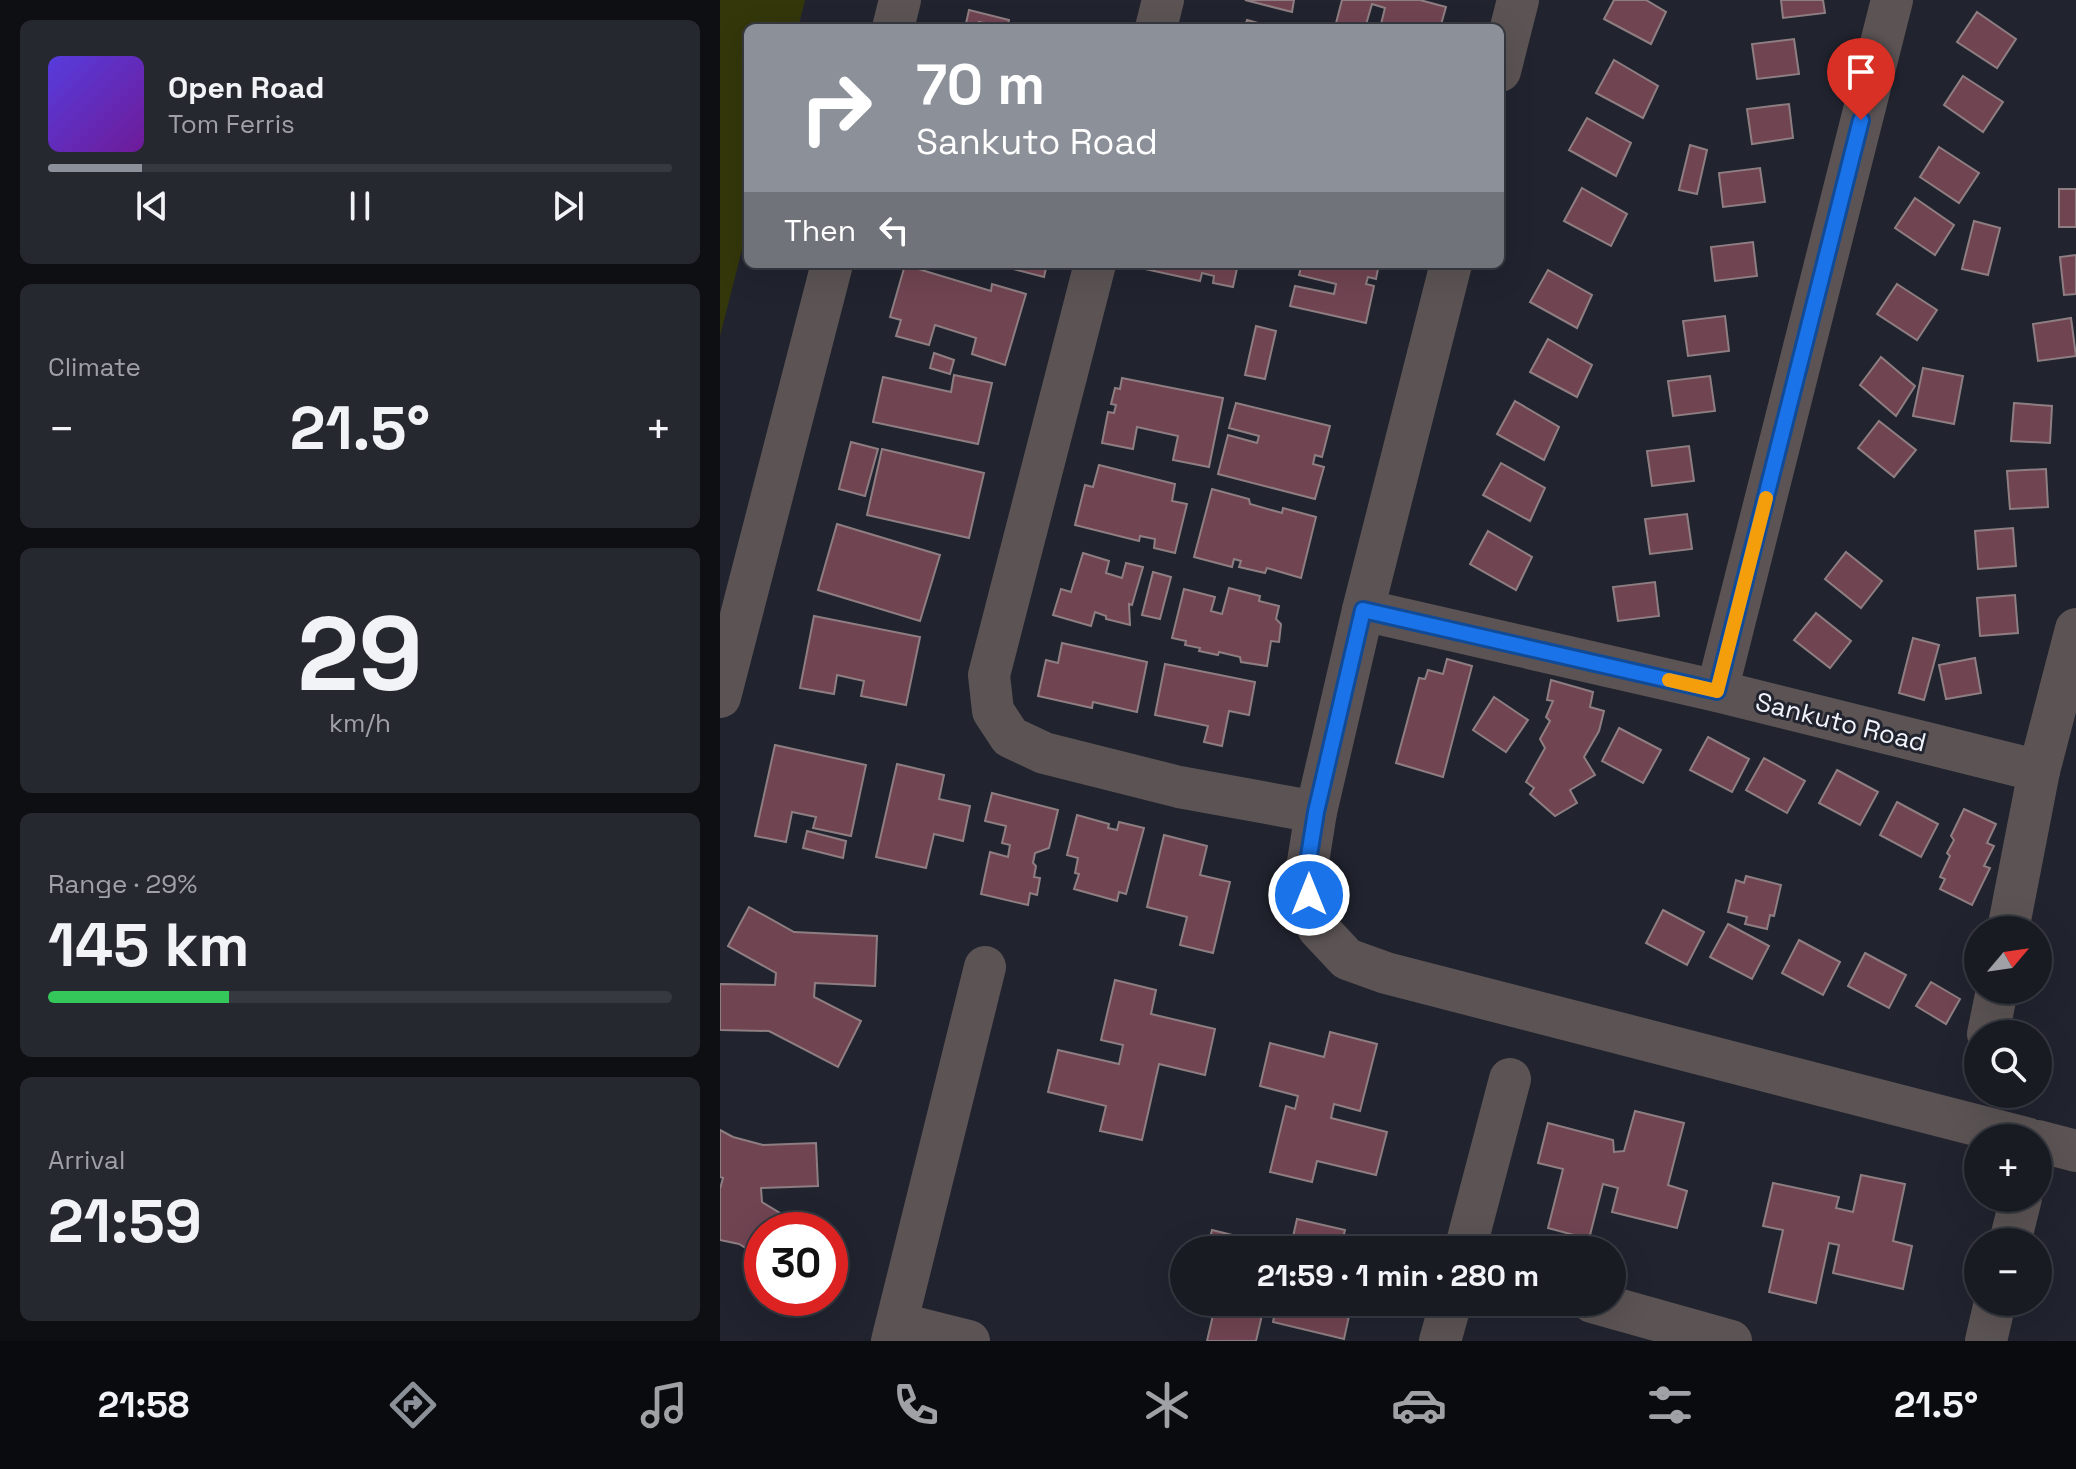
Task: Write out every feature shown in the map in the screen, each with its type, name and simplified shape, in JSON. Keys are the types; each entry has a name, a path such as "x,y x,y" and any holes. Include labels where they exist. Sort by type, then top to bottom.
{"street":[{"path":"894,24 900,0"},
{"path":"1157,24 1163,0"},
{"path":"1504,55 1518,0"},
{"path":"1717,691 1892,0"},
{"path":"720,697 831,268"},
{"path":"1094,268 989,675 993,711 1010,737 1044,753 1179,787 1316,812"},
{"path":"1450,268 1363,610 1316,812 1307,868 1309,895 1318,928 1347,959 1386,973 1964,1104"},
{"name":"Sankuto Road","path":"1363,610 1717,691 2039,771"},
{"path":"2011,916 2039,771 2076,629"},
{"path":"969,1341 894,1332 985,967"},
{"path":"1469,1236 1510,1079"},
{"path":"1978,1108 2004,1124"},
{"path":"2052,1145 2076,1151"},
{"path":"1626,1312 1731,1341"},
{"path":"1440,1341 1447,1316"},
{"path":"1986,1341 1992,1316"}],"green space":[{"path":"720,0 805,0 799,24 744,24 744,242 720,336"}],"building":[{"path":"1245,0 1294,0 1292,12"},
{"path":"1342,0 1420,0 1446,7 1441,24 1381,24 1385,8 1372,4 1366,24 1336,23"},
{"path":"1614,0 1646,0 1666,12 1651,44 1604,19"},
{"path":"1781,0 1823,0 1825,13 1783,18"},
{"path":"969,10 1009,20 1008,24 966,24"},
{"path":"1977,12 2016,39 1997,68 1957,42"},
{"path":"1794,39 1799,74 1757,79 1752,44"},
{"path":"1614,60 1658,86 1643,118 1596,93"},
{"path":"1963,76 2003,102 1983,132 1944,105"},
{"path":"1789,104 1793,138 1752,144 1747,109"},
{"path":"1587,118 1631,143 1616,176 1569,150"},
{"path":"1690,145 1707,150 1697,194 1679,190"},
{"path":"1939,147 1979,173 1959,203 1920,177"},
{"path":"1760,168 1765,202 1723,207 1719,173"},
{"path":"1582,188 1627,214 1611,246 1564,221"},
{"path":"2059,189 2076,189 2076,227 2059,227"},
{"path":"1915,198 1954,225 1935,255 1895,228"},
{"path":"1974,221 2000,228 1988,275 1962,269"},
{"path":"1753,242 1757,276 1715,281 1711,247"},
{"path":"2076,255 2076,294 2064,295 2060,257"},
{"path":"904,268 915,268 991,291 992,284 1026,294 1005,365 972,354 976,338 935,325 929,345 896,336 901,320 890,317"},
{"path":"1009,268 1046,268 1044,277"},
{"path":"1237,268 1233,287 1213,283 1214,276 1202,273 1200,281 1145,269"},
{"path":"1301,268 1378,268 1376,279 1368,277 1366,284 1374,286 1366,323 1290,306 1295,286 1334,294 1336,284 1299,275"},
{"path":"1548,270 1592,295 1577,328 1530,302"},
{"path":"1897,284 1937,310 1917,340 1877,314"},
{"path":"1725,316 1729,351 1688,356 1683,321"},
{"path":"2071,318 2076,356 2038,361 2033,324"},
{"path":"1256,326 1276,331 1265,379 1245,375"},
{"path":"1548,339 1592,365 1577,397 1530,372"},
{"path":"934,353 954,360 950,374 930,368"},
{"path":"1881,357 1915,386 1896,416 1860,385"},
{"path":"1923,368 1963,376 1954,424 1913,416"},
{"path":"954,375 992,383 978,444 873,422 883,377 951,392"},
{"path":"1710,376 1715,411 1673,416 1668,381"},
{"path":"1122,378 1223,398 1209,467 1173,460 1178,436 1137,427 1133,449 1102,443 1108,412 1114,413 1116,405 1111,404 1115,388 1120,389"},
{"path":"1515,401 1559,427 1544,460 1497,434"},
{"path":"1236,403 1330,426 1322,457 1315,455 1313,464 1324,467 1315,499 1218,474 1228,435 1257,443 1259,436 1229,428"},
{"path":"2014,403 2052,406 2050,443 2011,441"},
{"path":"1879,421 1916,450 1894,477 1858,448"},
{"path":"851,442 878,449 865,496 839,489"},
{"path":"1689,446 1694,481 1652,486 1647,451"},
{"path":"882,449 984,473 969,538 867,515"},
{"path":"1501,463 1545,488 1530,521 1483,495"},
{"path":"1099,465 1175,484 1172,501 1187,504 1175,553 1154,548 1155,539 1140,536 1139,541 1075,525 1085,485 1093,487"},
{"path":"2046,469 2048,507 2010,509 2007,471"},
{"path":"1212,489 1249,499 1250,504 1282,513 1283,508 1316,517 1301,578 1267,568 1265,573 1239,567 1241,561 1234,559 1232,567 1194,557"},
{"path":"1687,514 1692,549 1650,554 1645,519"},
{"path":"837,524 940,555 920,621 818,590"},
{"path":"2013,528 2016,566 1978,569 1975,531"},
{"path":"1488,531 1532,557 1516,590 1470,564"},
{"path":"1846,552 1882,581 1861,608 1825,579"},
{"path":"1083,553 1109,561 1106,573 1122,578 1126,563 1143,567 1132,605 1129,604 1130,625 1106,619 1106,616 1095,612 1091,626 1053,615 1061,589 1071,592"},
{"path":"1153,572 1171,577 1160,619 1142,615"},
{"path":"1655,582 1659,616 1618,621 1613,587"},
{"path":"1229,588 1260,596 1259,601 1279,606 1276,619 1281,624 1279,642 1271,641 1267,666 1241,662 1240,657 1219,652 1218,655 1199,651 1200,648 1185,645 1186,641 1172,638 1184,589 1215,597 1211,611 1222,614"},
{"path":"2015,595 2018,633 1980,636 1977,598"},
{"path":"1816,613 1851,641 1830,668 1794,640"},
{"path":"814,616 920,637 906,705 861,696 864,681 837,675 834,694 800,688"},
{"path":"1913,638 1939,645 1924,700 1899,693"},
{"path":"1062,643 1147,662 1137,712 1093,702 1092,708 1038,696 1046,660 1058,663"},
{"path":"1975,658 1981,693 1946,699 1939,665"},
{"path":"1447,659 1472,666 1443,777 1396,763 1419,678 1425,679 1428,670 1443,674"},
{"path":"1165,664 1255,682 1249,715 1229,711 1222,746 1204,742 1208,726 1155,715"},
{"path":"1551,680 1593,692 1590,707 1604,711 1599,731 1584,757 1595,775 1570,790 1577,803 1555,816 1530,794 1534,788 1526,782 1545,748 1540,739 1550,721 1546,717 1553,701 1547,700"},
{"path":"1494,697 1528,720 1506,752 1473,730"},
{"path":"1619,728 1661,750 1643,783 1602,761"},
{"path":"1708,737 1749,759 1732,792 1690,770"},
{"path":"775,745 866,765 851,836 813,828 816,817 792,812 786,842 755,836"},
{"path":"1764,758 1805,781 1787,813 1746,790"},
{"path":"897,764 944,775 939,799 970,806 963,841 934,834 926,868 876,857"},
{"path":"1837,770 1878,792 1860,825 1819,803"},
{"path":"992,793 1058,810 1049,848 1035,853 1034,877 1040,878 1037,895 1030,893 1028,905 981,894 990,852 1008,857 1010,845 1002,843 1006,826 985,821"},
{"path":"1897,802 1938,824 1921,857 1880,835"},
{"path":"1964,809 1996,824 1987,843 1994,846 1984,866 1990,868 1972,905 1940,889 1945,879 1940,877 1954,840 1951,836"},
{"path":"1077,815 1109,824 1108,828 1117,830 1119,822 1144,828 1126,894 1119,892 1117,901 1074,889 1079,874 1075,873 1078,858 1067,855"},
{"path":"807,831 846,841 843,858 803,848"},
{"path":"1164,835 1207,846 1200,875 1230,882 1213,953 1180,945 1187,917 1147,907"},
{"path":"1746,876 1781,885 1774,916 1770,915 1767,929 1745,924 1747,917 1728,912 1736,880 1744,883"},
{"path":"749,907 794,932 877,936 875,986 815,983 814,997 861,1021 838,1067 769,1031 720,1030 720,984 775,985 776,973 728,946"},
{"path":"1663,910 1704,932 1687,965 1646,943"},
{"path":"1728,924 1769,946 1752,979 1710,957"},
{"path":"1799,940 1840,962 1823,995 1782,973"},
{"path":"1865,953 1906,975 1889,1008 1848,986"},
{"path":"1115,980 1156,990 1151,1014 1215,1029 1205,1075 1159,1064 1142,1140 1100,1131 1106,1106 1048,1092 1058,1050 1119,1064 1123,1045 1101,1040"},
{"path":"1931,982 1960,999 1946,1024 1916,1006"},
{"path":"1330,1032 1377,1044 1360,1111 1334,1104 1331,1118 1387,1132 1376,1175 1317,1161 1312,1182 1270,1172 1286,1106 1295,1109 1298,1096 1260,1086 1270,1043 1324,1057"},
{"path":"1635,1111 1684,1123 1668,1185 1687,1191 1677,1228 1612,1212 1618,1188 1603,1184 1590,1236 1548,1228 1563,1169 1538,1163 1548,1123 1613,1140 1614,1152 1624,1151"},
{"path":"720,1130 763,1145 816,1143 818,1186 761,1188 762,1202 778,1212 744,1212 744,1247 720,1240 720,1189 723,1178 720,1177"},
{"path":"1861,1175 1905,1184 1893,1241 1912,1246 1903,1289 1833,1273 1839,1245 1829,1243 1816,1303 1769,1292 1783,1230 1763,1226 1773,1183 1839,1197 1836,1208 1853,1212"},
{"path":"1297,1219 1345,1230 1344,1236 1293,1236"},
{"path":"1212,1230 1236,1236 1210,1236"},
{"path":"1213,1316 1262,1316 1256,1341 1207,1341"},
{"path":"1274,1316 1349,1316 1344,1339 1273,1322"}],"slow traffic":[{"path":"1669,680 1717,691 1766,498"}],"route":[{"path":"1309,895 1307,868 1316,812 1363,610 1717,691 1861,120"}]}
